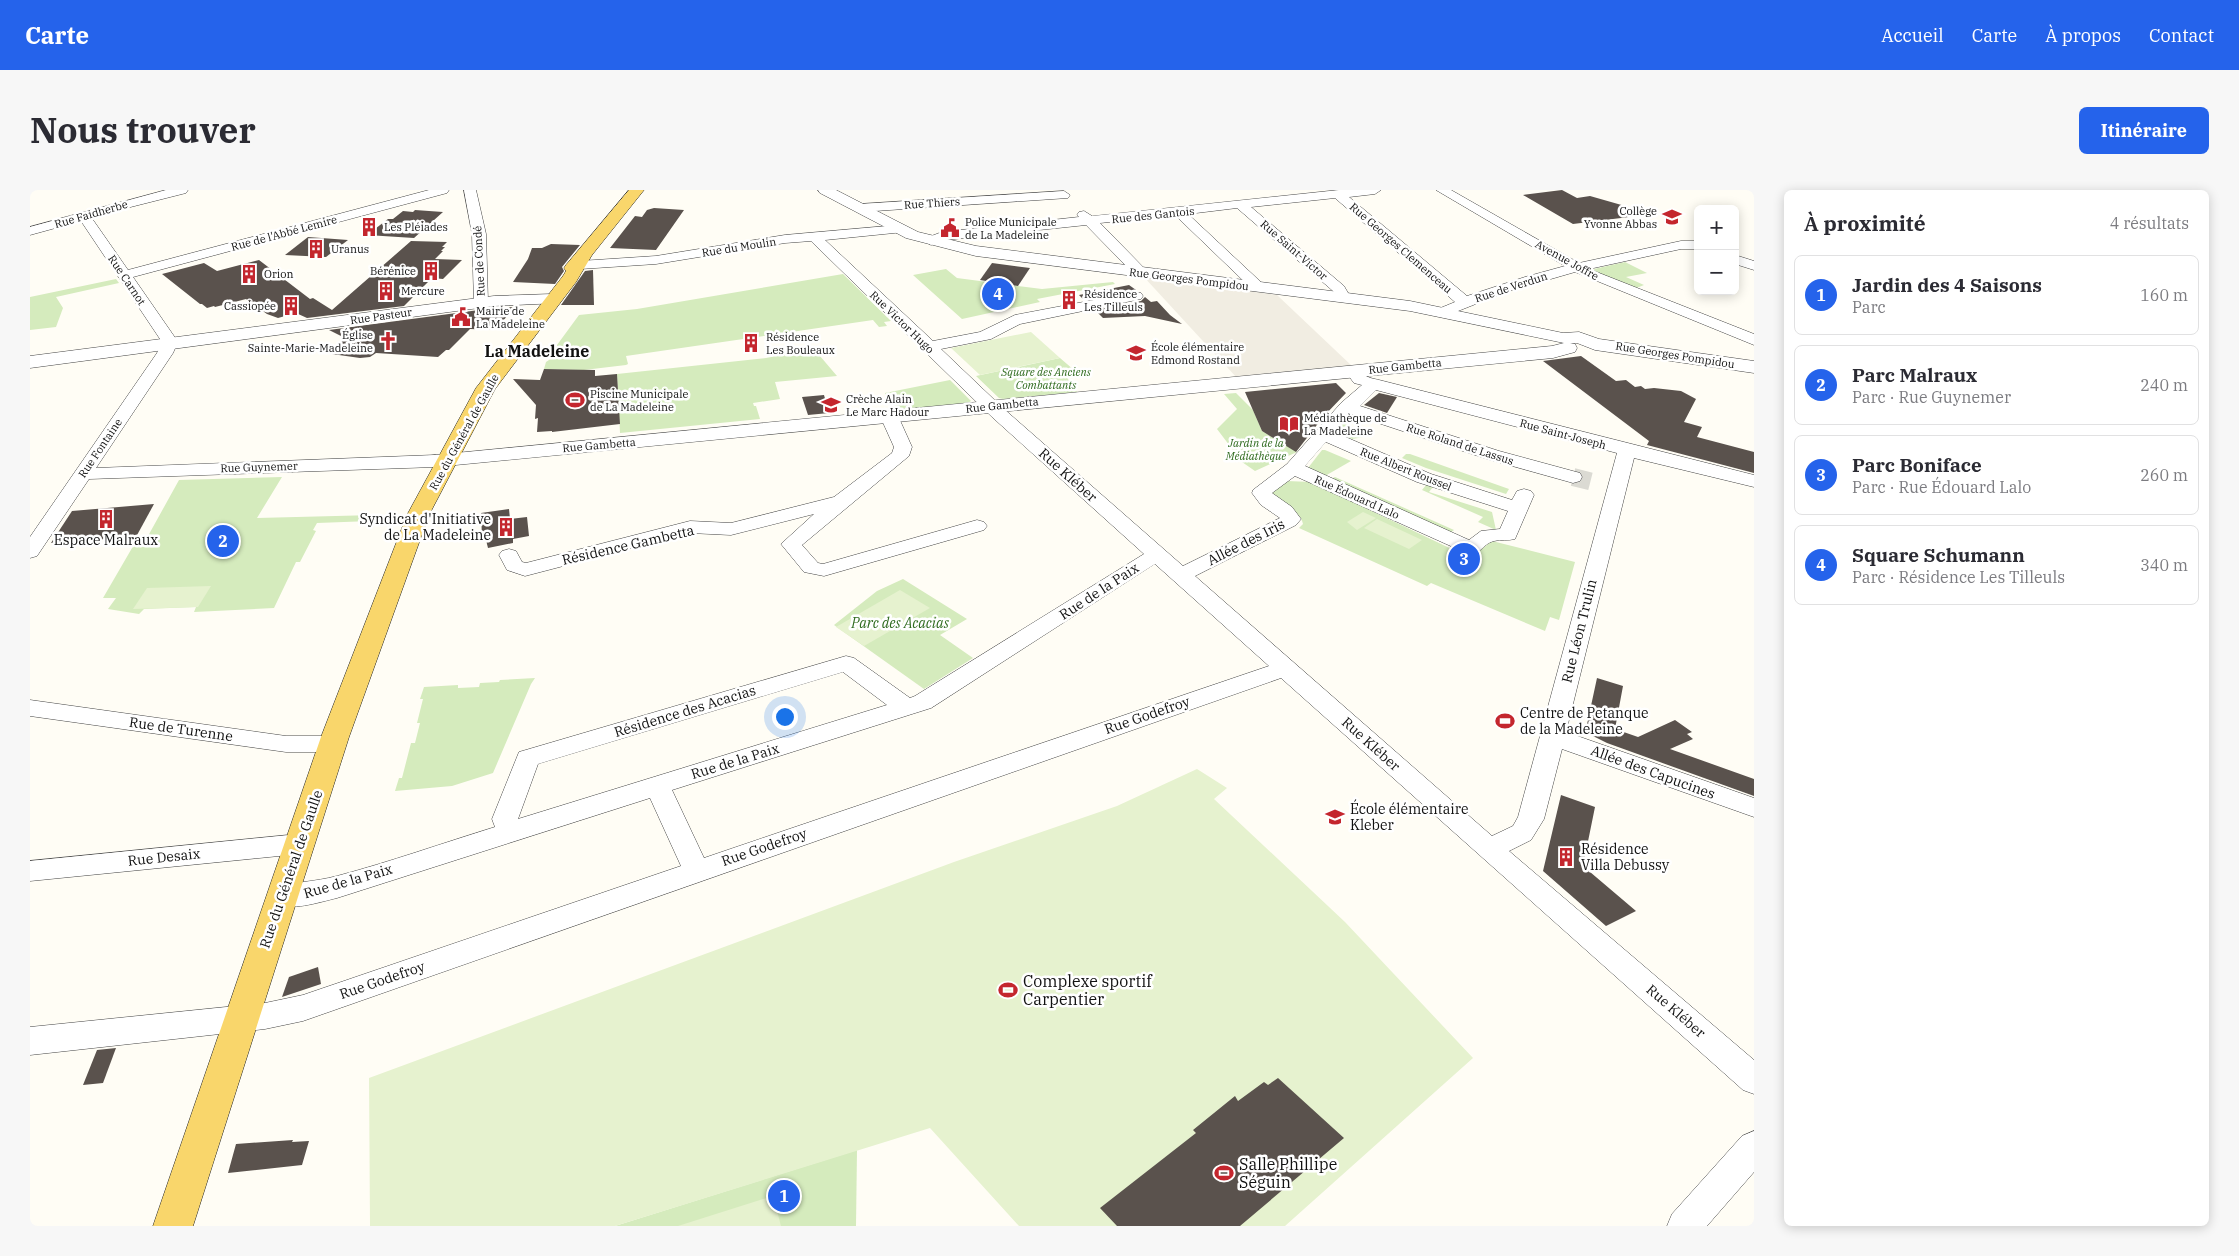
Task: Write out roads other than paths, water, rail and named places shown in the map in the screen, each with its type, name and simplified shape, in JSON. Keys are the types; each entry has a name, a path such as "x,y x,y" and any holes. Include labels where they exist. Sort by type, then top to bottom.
{"main road":[{"name":"Rue du Général de Gaulle","path":"173,1226 332,744 418,515 442,460 494,376 548,299 582,260 637,190"}],"street":[{"name":"Rue Faidherbe","path":"30,231 182,190"},
{"name":"Rue de l'Abbé Lemire","path":"125,275 443,190"},
{"name":"Rue de Condé","path":"470,190 479,234 481,302"},
{"name":"Rue Georges Pompidou","path":"827,190 900,229 931,241 992,254 1443,312 1566,343 1590,351 1596,348 1595,344 1754,367"},
{"name":"Rue des Gantois","path":"931,241 942,236 1091,222 1343,192 1375,190"},
{"name":"Avenue Joffre","path":"1442,190 1593,276 1754,340"},
{"name":"Rue Georges Clemenceau","path":"1343,192 1464,302"},
{"name":"Rue Thiers","path":"860,208 977,195 1068,199"},
{"path":"1068,199 1140,272"},
{"name":"Rue Saint-Victor","path":"1241,205 1338,288 1344,298"},
{"path":"1179,212 1258,287"},
{"name":"Rue Carnot","path":"84,216 168,339 169,344"},
{"name":"Rue du Moulin","path":"582,260 656,260 784,239 900,229"},
{"name":"Rue Victor Hugo","path":"815,237 991,406"},
{"name":"Rue de Verdun","path":"1443,312 1464,302 1576,267 1681,245 1694,245"},
{"path":"1739,261 1754,266"},
{"path":"929,347 985,336 1015,320 1136,296"},
{"name":"Rue Pasteur","path":"30,362 481,302 548,299"},
{"name":"Rue Gambetta","path":"442,460 1546,352 1566,343"},
{"name":"Rue Fontaine","path":"30,552 165,353 169,344"},
{"path":"1353,371 1360,379 1373,384"},
{"name":"Rue Édouard Lalo","path":"1373,384 1347,407 1294,468 1471,548 1488,535 1508,535 1521,502"},
{"name":"Rue Saint-Joseph","path":"1373,384 1754,481"},
{"name":"Rue Kléber","path":"991,406 1489,849 1754,1080"},
{"name":"Rue Roland de Lassus","path":"1347,407 1503,458 1573,477"},
{"name":"Résidence Gambetta","path":"889,416 903,447 900,456 841,501 791,544 811,568 824,570 977,526"},
{"name":"Rue Albert Roussel","path":"1324,434 1424,478 1521,502"},
{"name":"Rue Léon Trulin","path":"1489,849 1511,840 1529,826 1552,736 1606,486 1627,450"},
{"name":"Rue Guynemer","path":"83,474 442,460"},
{"name":"Allée des Iris","path":"1182,575 1289,521 1290,516 1264,498 1262,493 1263,490 1294,468"},
{"name":"Résidence Gambetta","path":"509,555 514,566 525,570 690,528 731,529 841,501"},
{"name":"Rue de la Paix","path":"282,896 308,894 337,887 510,830 923,702 1157,554"},
{"name":"Résidence des Acacias","path":"510,830 505,819 528,758 846,663 906,707"},
{"name":"Rue Godefroy","path":"30,1041 264,1016 303,1008 696,870 1286,668"},
{"name":"Rue de Turenne","path":"30,708 286,744 332,744"},
{"name":"Allée des Capucines","path":"1552,736 1754,808"},
{"path":"657,785 696,870"},
{"name":"Rue Desaix","path":"30,871 299,844"},
{"path":"1684,1226 1754,1147"}],"tunnel":[{"path":"1573,477 1597,483"}],"place":[{"name":"Collège Yvonne Abbas","path":"1672,217"},
{"name":"Les Pléiades","path":"369,227"},
{"name":"Police Municipale de La Madeleine","path":"950,228"},
{"name":"Uranus","path":"316,249"},
{"name":"Bérénice","path":"431,271"},
{"name":"Orion","path":"249,274"},
{"name":"Mercure","path":"386,291"},
{"name":"Square Schumann","path":"998,294"},
{"name":"Résidence Les Tilleuls","path":"1069,300"},
{"name":"Cassiopée","path":"291,306"},
{"name":"Mairie de La Madeleine","path":"461,317"},
{"name":"Église Sainte-Marie-Madeleine","path":"388,341"},
{"name":"Résidence Les Bouleaux","path":"751,343"},
{"name":"École élémentaire Edmond Rostand","path":"1136,353"},
{"name":"Piscine Municipale de La Madeleine","path":"575,400"},
{"name":"Crèche Alain Le Marc Hadour","path":"831,405"},
{"name":"Médiathèque de La Madeleine","path":"1289,424"},
{"name":"Espace Malraux","path":"106,519"},
{"name":"Syndicat d'Initiative de La Madeleine","path":"506,527"},
{"name":"Parc Malraux","path":"223,541"},
{"name":"Parc Boniface","path":"1464,559"},
{"name":"Centre de Petanque de la Madeleine","path":"1505,721"},
{"name":"École élémentaire Kleber","path":"1335,817"},
{"name":"Résidence Villa Debussy","path":"1566,857"},
{"name":"Complexe sportif Carpentier","path":"1008,990"},
{"name":"Salle Phillipe Séguin","path":"1224,1173"},
{"name":"Jardin des 4 Saisons","path":"784,1196"}],"district":[{"name":"La Madeleine","path":"537,351"}],"park label":[{"name":"Square des Anciens Combattants","path":"1046,378"},
{"name":"Jardin de la Médiathèque","path":"1256,449"},
{"name":"Parc des Acacias","path":"900,623"}]}
